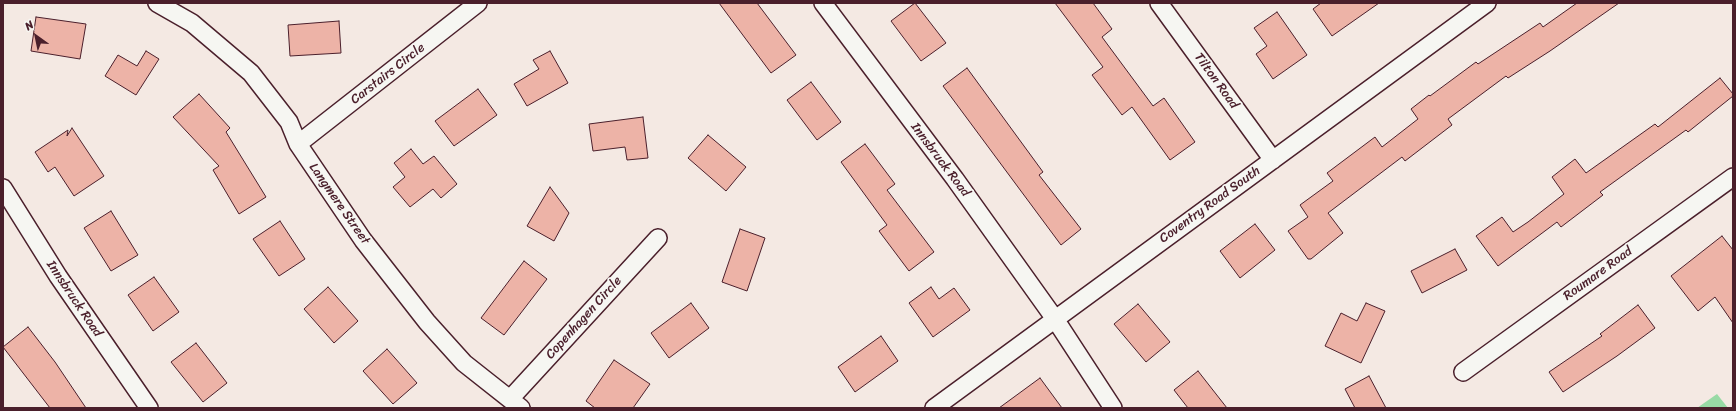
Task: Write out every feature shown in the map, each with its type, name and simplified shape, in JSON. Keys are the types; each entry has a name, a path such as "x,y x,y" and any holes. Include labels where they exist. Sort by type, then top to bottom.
{"street":[{"name":"Langmere Street","path":"157,3 192,23 251,73 289,122 298,144 363,240 427,322 464,363 515,404"},
{"name":"Carstairs Circle","path":"298,144 478,3"},
{"name":"Innsbruck Road","path":"823,3 955,179 1055,319 1113,408"},
{"name":"Tilton Road","path":"1159,3 1273,160"},
{"name":"Coventry Road South","path":"934,408 1487,3"},
{"name":"Roumare Road","path":"1463,372 1733,177"},
{"name":"Innsbruck Road","path":"3,188 58,276 149,408"},
{"name":"Copenhagen Circle","path":"515,404 658,238"}],"green space":[{"path":"1717,394 1728,408 1697,408"}],"building":[{"path":"719,3 757,3 796,55 771,73"},
{"path":"915,3 946,43 921,61 891,21"},
{"path":"1055,3 1093,3 1112,29 1102,37 1153,106 1164,98 1195,142 1170,160 1132,107 1122,115 1092,75 1103,67"},
{"path":"1321,3 1379,3 1332,36 1313,9"},
{"path":"1577,3 1619,3 1550,51 1508,78 1506,76 1448,119 1452,125 1405,161 1402,157 1328,213 1343,233 1311,259 1308,259 1288,231 1308,217 1300,205 1333,181 1327,173 1375,137 1382,147 1418,119 1411,109 1429,95 1430,96 1476,62 1478,64 1540,23 1543,27"},
{"path":"1277,12 1307,55 1273,79 1256,54 1267,46 1254,28"},
{"path":"36,17 86,24 80,59 31,51"},
{"path":"339,21 341,53 290,56 288,25"},
{"path":"146,51 159,59 136,95 105,76 118,55 137,66"},
{"path":"550,51 568,83 527,106 514,84 539,69 533,60"},
{"path":"967,68 1043,172 1039,175 1081,229 1061,245 943,86"},
{"path":"1720,78 1733,96 1688,132 1686,130 1600,192 1603,195 1561,227 1557,222 1498,266 1476,236 1502,217 1513,232 1564,194 1552,177 1575,159 1586,173 1655,124 1658,127"},
{"path":"811,82 841,122 817,140 787,100"},
{"path":"478,89 497,115 454,146 435,121"},
{"path":"199,94 230,128 226,132 266,197 239,214 213,170 219,166 173,117"},
{"path":"643,117 648,158 627,160 625,147 593,151 589,124"},
{"path":"72,128 104,176 74,196 55,167 48,172 35,152 68,130 67,136"},
{"path":"708,135 746,167 726,191 688,158"},
{"path":"865,144 895,184 887,190 934,252 909,271 879,231 887,225 841,162"},
{"path":"411,149 423,164 434,156 457,184 441,198 433,189 410,207 393,187 405,177 394,163"},
{"path":"550,187 569,213 554,241 527,226"},
{"path":"111,211 138,255 111,271 84,228"},
{"path":"280,221 305,259 279,276 253,239"},
{"path":"1255,224 1275,250 1240,278 1220,251"},
{"path":"740,229 765,238 747,291 722,282"},
{"path":"1722,236 1733,250 1733,323 1715,297 1698,311 1671,276"},
{"path":"1455,249 1467,270 1422,293 1411,271"},
{"path":"524,261 547,279 504,335 481,318"},
{"path":"154,277 179,312 153,331 128,295"},
{"path":"328,287 358,321 334,343 304,309"},
{"path":"931,287 939,299 954,288 970,310 933,337 909,303"},
{"path":"691,303 709,328 669,358 651,333"},
{"path":"1366,303 1385,311 1361,363 1325,346 1341,313 1357,321"},
{"path":"1138,304 1170,342 1146,362 1114,324"},
{"path":"1638,305 1655,328 1617,356 1563,392 1549,372 1602,336 1600,334"},
{"path":"28,327 55,362 86,408 50,408 3,347"},
{"path":"881,336 898,361 855,392 838,367"},
{"path":"196,343 227,383 203,402 171,362"},
{"path":"387,349 417,383 393,404 363,371"},
{"path":"614,360 650,384 633,408 595,408 586,401"},
{"path":"1198,371 1227,408 1188,408 1174,390"},
{"path":"1369,376 1386,408 1355,408 1345,389"},
{"path":"1040,378 1062,408 999,408"}]}
